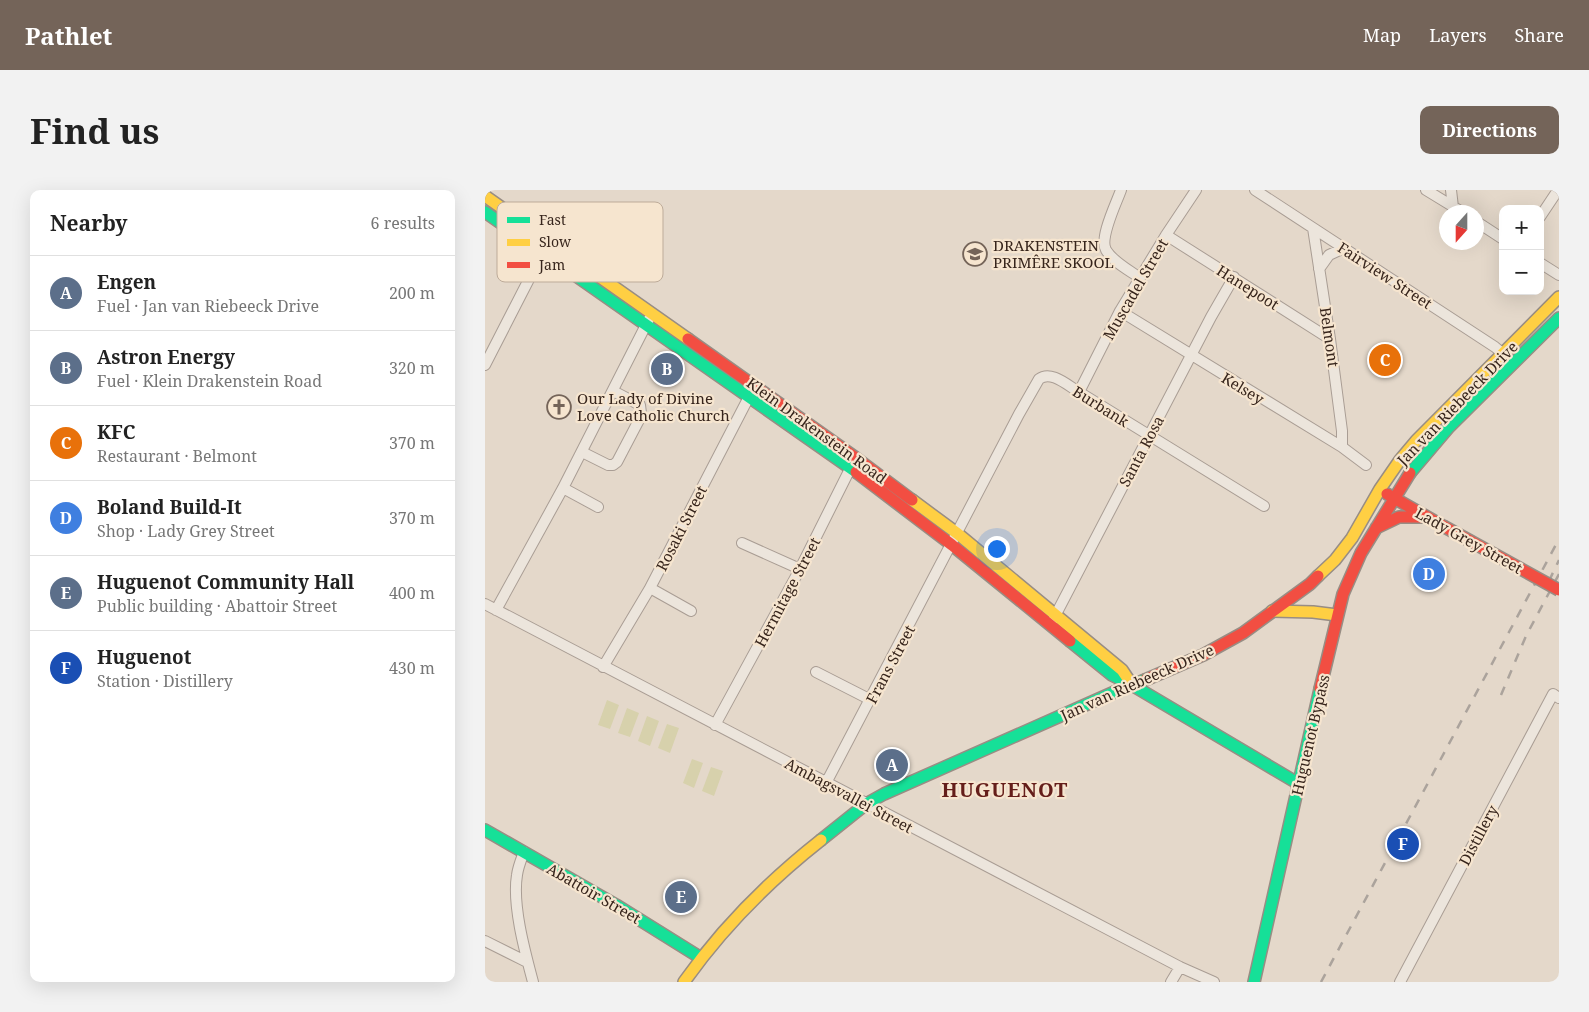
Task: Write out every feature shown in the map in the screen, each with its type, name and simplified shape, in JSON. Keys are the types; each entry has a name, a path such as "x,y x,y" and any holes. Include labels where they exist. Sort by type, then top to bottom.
{"main road":[{"name":"Klein Drakenstein Road","path":"485,196 497,205"},
{"name":"Klein Drakenstein Road","path":"485,212 497,221"},
{"name":"Klein Drakenstein Road","path":"584,282 749,397 853,463 958,534 1053,620"},
{"name":"Klein Drakenstein Road","path":"606,282 755,386 853,463 952,545 1122,670 1132,685 1299,784"},
{"name":"Jan van Riebeeck Drive","path":"684,982 701,958 759,893 802,854 866,804 884,794 1203,655 1243,633 1310,584 1335,560 1352,538 1380,489 1416,441 1559,297"},
{"name":"Jan van Riebeeck Drive","path":"1394,498 1414,467 1449,427 1559,318"},
{"name":"Lady Grey Street","path":"1380,489 1559,590"},
{"name":"Huguenot Bypass","path":"1255,982 1337,615 1351,572 1394,498"},
{"path":"1376,528 1399,517 1427,517"},
{"path":"1272,611 1313,612 1337,615"},
{"name":"Abattoir Street","path":"485,830 632,915 701,958"}],"street":[{"path":"1121,190 1106,232 1104,244 1107,252 1140,278"},
{"name":"Muscadel Street","path":"1079,392 1120,311 1196,190"},
{"name":"Fairview Street","path":"1255,190 1495,347 1514,362"},
{"path":"1426,190 1449,205"},
{"path":"1451,190 1456,205"},
{"path":"1544,211 1558,190"},
{"path":"1484,227 1499,236"},
{"name":"Belmont","path":"1313,228 1331,339 1342,431 1342,447"},
{"name":"Hanepoot","path":"1166,235 1331,339"},
{"path":"1319,269 1329,255 1344,248"},
{"path":"1544,266 1559,275"},
{"name":"Santa Rosa","path":"1053,620 1234,277"},
{"path":"485,365 527,282"},
{"name":"Kelsey","path":"1120,311 1342,447 1366,465"},
{"path":"496,610 582,452 652,314"},
{"name":"Burbank","path":"958,534 1039,379 1047,375 1053,376 1264,506"},
{"name":"Rosaki Street","path":"603,667 650,588 755,386"},
{"path":"582,452 609,465 613,465 617,462 635,429 642,408 640,405 613,391"},
{"name":"Hermitage Street","path":"715,725 800,570 853,463"},
{"path":"563,488 599,506"},
{"name":"Frans Street","path":"827,783 958,534"},
{"path":"742,543 800,570"},
{"path":"650,588 691,611"},
{"name":"Ambagsvallei Street","path":"485,604 1180,967 1214,982"},
{"path":"817,672 871,700"},
{"name":"Distillery","path":"1399,982 1553,694 1559,698"},
{"path":"524,852 517,872 515,887 527,962 533,982"},
{"path":"485,941 527,962"},
{"path":"1171,982 1180,967"}],"shaded area":[{"path":"607,700 619,705 610,729 598,725"},
{"path":"627,708 639,713 630,737 618,733"},
{"path":"647,716 659,721 650,746 638,741"},
{"path":"667,724 679,728 670,753 658,748"},
{"path":"692,759 703,763 694,788 683,783"},
{"path":"711,767 723,771 714,796 702,791"}],"railway":[{"path":"1321,982 1559,539"},
{"path":"1549,581 1559,560"},
{"path":"1501,695 1526,636 1559,574"}],"traffic: fast":[{"path":"485,212 497,220"},
{"path":"585,282 856,472"},
{"path":"1410,473 1449,427 1559,318"},
{"path":"1070,641 1112,675 1299,784"},
{"path":"821,840 866,804 884,794 1145,680"},
{"path":"1254,982 1320,689"},
{"path":"485,830 616,905 701,958"}],"traffic: slow":[{"path":"485,196 497,204"},
{"path":"607,282 688,339"},
{"path":"1318,576 1335,560 1352,538 1380,489 1416,441 1559,297"},
{"path":"912,500 958,534 1122,670 1130,682"},
{"path":"1272,611 1313,612 1337,615"},
{"path":"684,982 714,943 747,906 821,840"}],"traffic: jam":[{"path":"688,339 912,500"},
{"path":"856,472 952,545 1070,641"},
{"path":"1320,689 1343,594 1361,553 1410,473"},
{"path":"1387,494 1443,526"},
{"path":"1376,528 1399,517 1424,517"},
{"path":"1443,526 1559,590"},
{"path":"1145,680 1203,655 1243,633 1310,584 1318,576"}],"place":[{"name":"DRAKENSTEIN PRIMÊRE SKOOL","path":"975,254"},
{"name":"KFC","path":"1385,360"},
{"name":"Astron Energy","path":"667,369"},
{"name":"Our Lady of Divine Love Catholic Church","path":"559,407"},
{"name":"Boland Build-It","path":"1429,574"},
{"name":"Engen","path":"892,765"},
{"name":"Huguenot","path":"1403,844"},
{"name":"Huguenot Community Hall","path":"681,897"}],"district":[{"name":"HUGUENOT","path":"1005,789"}]}
